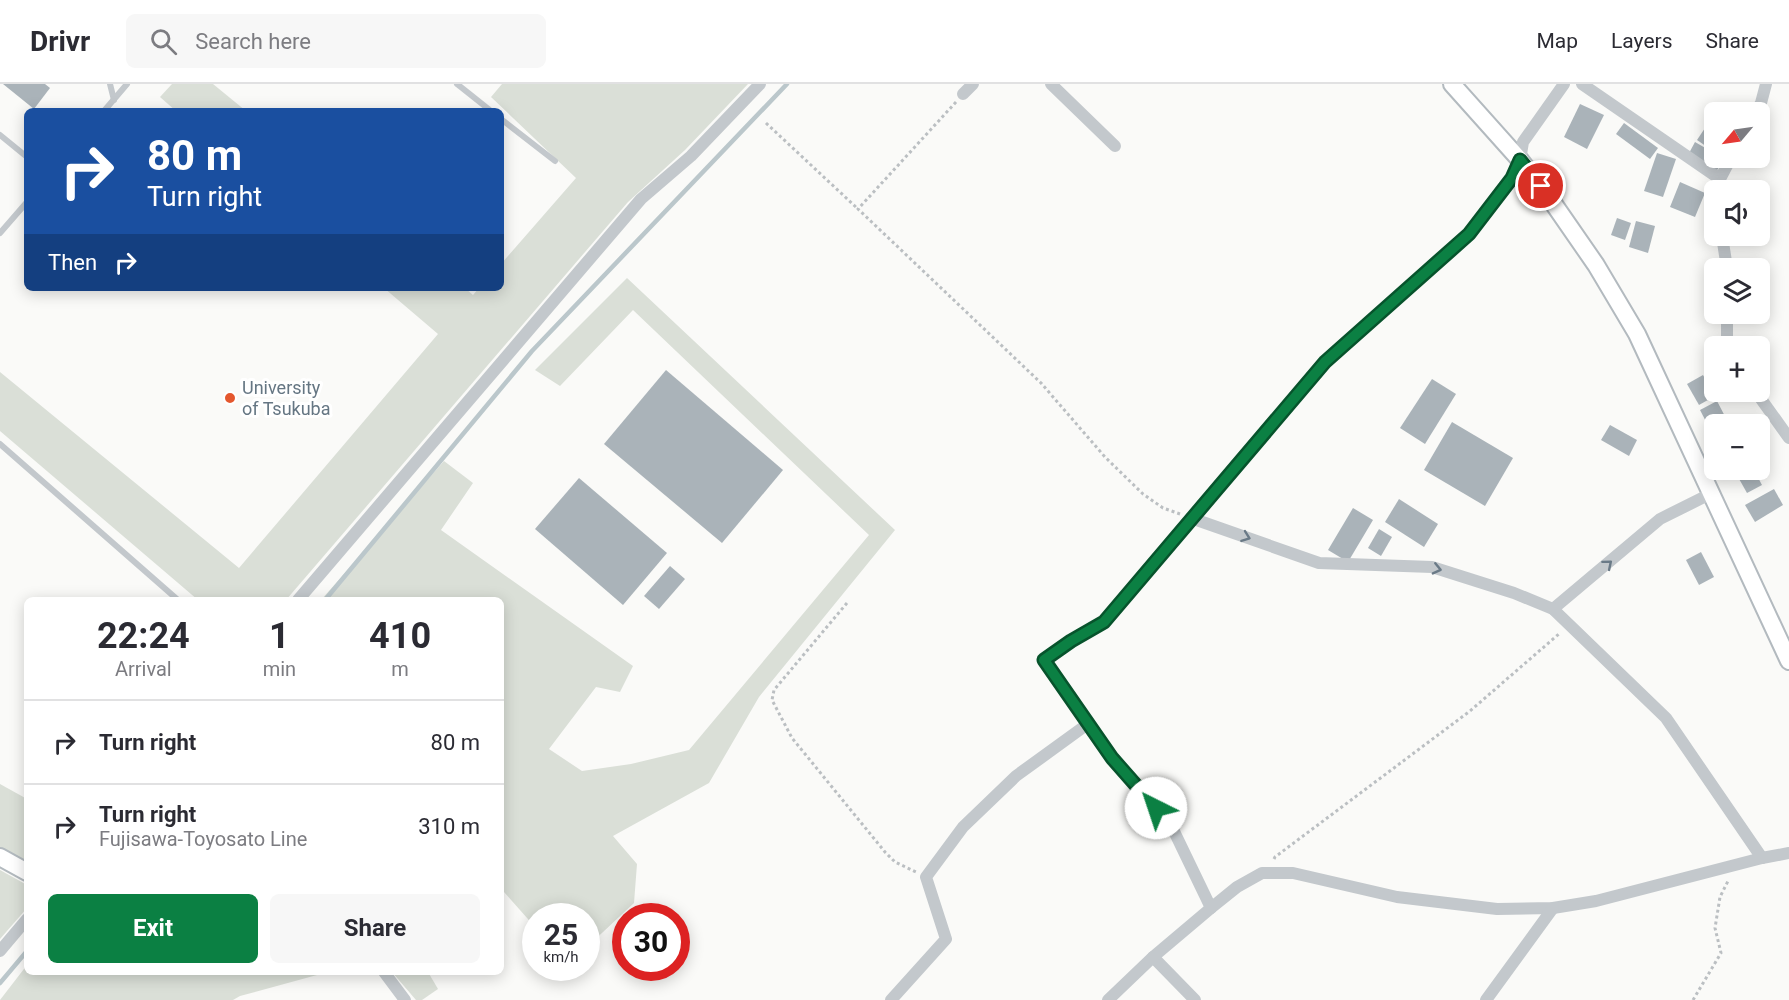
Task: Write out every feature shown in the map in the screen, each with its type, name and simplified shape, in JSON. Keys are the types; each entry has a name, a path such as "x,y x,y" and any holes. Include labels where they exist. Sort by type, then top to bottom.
{"main road":[{"path":"1452,84 1520,160 1596,265 1636,334 1789,661"},
{"path":"0,857 24,870"}],"street":[{"path":"301,597 641,199 691,156 760,84"},
{"path":"963,94 973,84"},
{"path":"1051,84 1115,146"},
{"path":"1211,908 1171,825 1112,758 1044,660 1104,622 1325,362 1469,234 1512,178 1520,160 1523,142 1563,84"},
{"path":"1582,84 1714,180"},
{"path":"1761,102 1766,84"},
{"path":"1763,402 1789,438"},
{"path":"1553,609 1660,519 1712,493"},
{"path":"1191,518 1319,563 1432,567 1514,593 1553,609 1666,718 1762,858"},
{"path":"891,1000 946,939 926,877 963,826 1008,784 1089,723"},
{"path":"1108,1000 1211,908 1237,887 1262,873 1293,873 1396,897 1497,909 1552,908 1596,901 1789,853"},
{"path":"1486,1000 1552,908"},
{"path":"0,951 24,923"},
{"path":"1154,957 1195,1000"},
{"path":"386,975 405,1000"}],"lane":[{"path":"110,84 114,100"},
{"path":"107,108 127,84"},
{"path":"457,84 487,108"},
{"path":"504,121 555,161"},
{"path":"0,135 24,155"},
{"path":"0,234 24,206"},
{"path":"0,444 175,597"}],"path":[{"path":"858,209 963,94"},
{"path":"766,123 1041,383 1105,457 1143,494 1163,508 1191,518"},
{"path":"847,603 774,690 772,700 792,738 885,852 895,862 926,877"},
{"path":"1272,873 1275,857 1470,711 1569,624"},
{"path":"1693,1000 1720,953 1714,928 1720,897 1736,866"}],"shaded area":[{"path":"172,84 213,84 242,108 173,108 160,97"},
{"path":"502,84 748,84 685,150 628,202 289,597 194,597 0,431 0,372 239,568 438,334 388,291 468,291 473,295 476,291 504,291 504,261 576,178 491,97"},
{"path":"627,278 895,530 759,697 709,783 613,836 637,864 634,903 612,903 612,924 600,935 600,903 522,903 522,912 504,892 504,597 324,597 444,461 473,483 441,530 633,666 620,692 596,687 549,749 582,771 631,764 689,750 869,535 633,310 560,386 535,370"},
{"path":"0,784 24,797 24,862 0,849"},
{"path":"0,870 24,883 24,911 0,939"},
{"path":"24,969 24,975 317,975 240,996 233,1000 0,1000"},
{"path":"395,975 430,975 438,989 422,1000 416,1000"}],"building":[{"path":"3,84 45,84 50,88 33,108"},
{"path":"1580,104 1604,115 1587,149 1564,137"},
{"path":"1624,123 1658,148 1650,159 1616,134"},
{"path":"1704,130 1704,145 1697,140"},
{"path":"1695,142 1704,147 1704,165 1688,155"},
{"path":"1657,153 1676,159 1663,197 1644,191"},
{"path":"1680,182 1704,193 1695,217 1670,207"},
{"path":"1617,218 1631,223 1625,240 1611,235"},
{"path":"1636,221 1655,226 1648,253 1629,247"},
{"path":"666,370 783,470 722,543 604,444"},
{"path":"1703,375 1704,402 1699,405 1687,384"},
{"path":"1432,379 1456,394 1425,444 1400,428"},
{"path":"1718,402 1724,414 1704,414 1704,418 1700,410"},
{"path":"1452,422 1513,458 1485,506 1424,470"},
{"path":"1610,425 1637,440 1629,456 1601,440"},
{"path":"579,478 667,553 623,605 535,529"},
{"path":"1740,480 1759,480 1762,485 1747,493"},
{"path":"1774,489 1783,505 1755,522 1745,505"},
{"path":"1399,499 1438,524 1424,547 1385,522"},
{"path":"1353,508 1373,520 1348,562 1328,550"},
{"path":"1379,529 1392,537 1381,556 1368,548"},
{"path":"1701,552 1714,577 1699,585 1686,560"},
{"path":"670,566 685,579 659,609 644,596"}],"waterway":[{"path":"327,597 532,351 787,84"},
{"path":"0,983 24,955"}],"place":[{"name":"University of Tsukuba","path":"230,398"}],"route":[{"path":"1156,808 1112,758 1044,660 1104,622 1325,362 1469,234 1512,178 1520,160 1541,186"}]}
